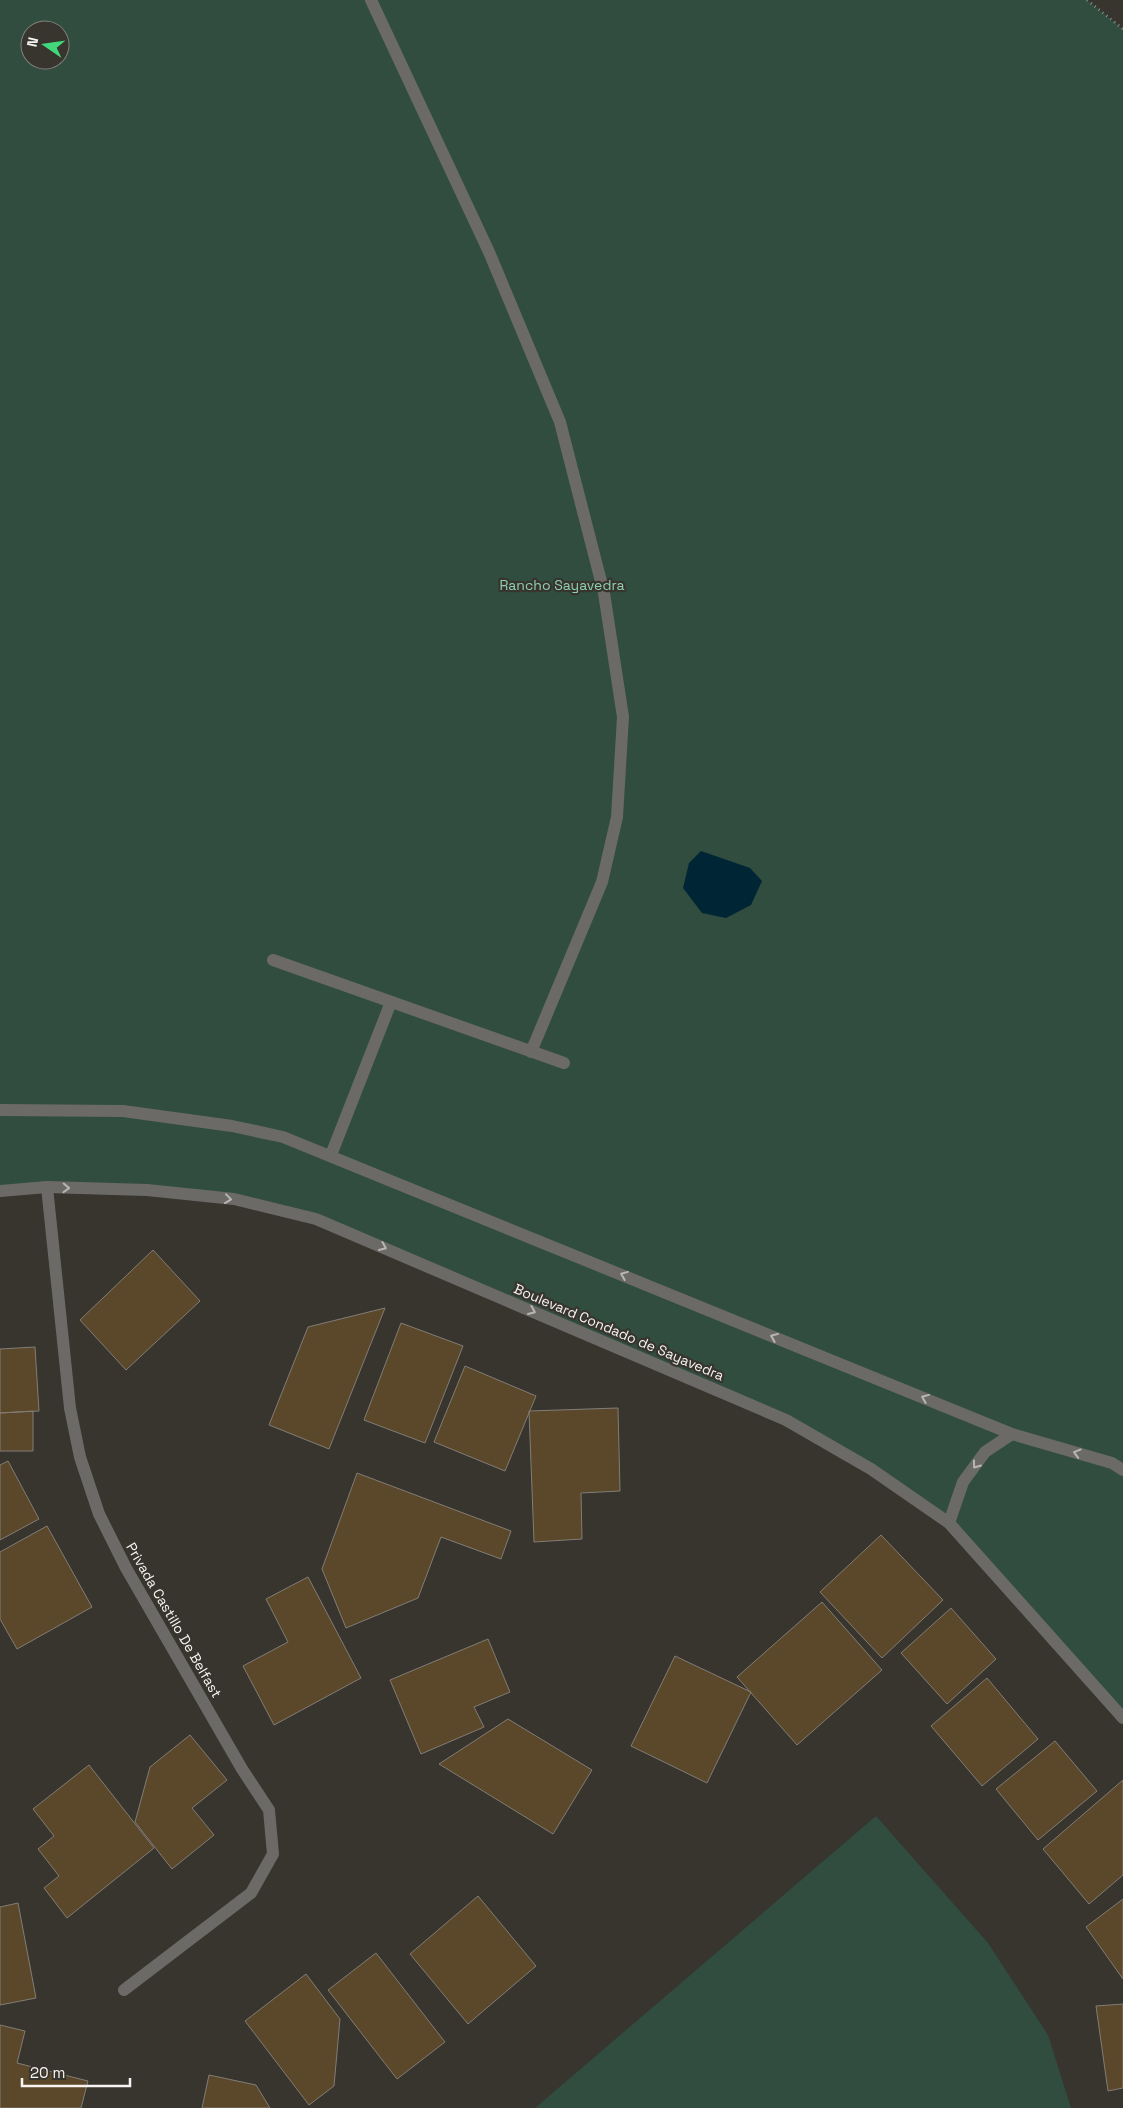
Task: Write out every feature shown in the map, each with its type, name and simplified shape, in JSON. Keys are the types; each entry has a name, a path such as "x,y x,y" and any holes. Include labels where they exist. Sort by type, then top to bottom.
{"street":[{"path":"371,0 489,252 560,422 604,592 623,717 617,817 602,882 531,1052"},
{"path":"273,960 564,1063"},
{"path":"331,1155 391,1002"},
{"path":"0,1110 123,1111 232,1126 283,1137 1012,1434 1112,1463 1123,1470"},
{"name":"Boulevard Condado de Sayavedra","path":"0,1191 47,1187 148,1190 234,1199 316,1219 786,1420 871,1469 949,1523 1123,1718"},
{"name":"Privada Castillo De Belfast","path":"47,1187 70,1408 80,1457 99,1514 126,1568 242,1769 269,1810 273,1854 251,1893 124,1990"},
{"path":"949,1523 963,1482 985,1452 1012,1434"}],"path":[{"path":"1087,0 1123,29"}],"green space":[{"name":"Rancho Sayavedra","path":"0,0 1087,0 1123,29 1123,1718 949,1523 786,1420 316,1219 234,1199 0,1191"},
{"path":"876,1816 988,1943 1048,2035 1071,2108 535,2108"}],"water":[{"path":"701,851 750,868 762,881 751,905 726,918 702,913 683,888 689,863"}],"building":[{"path":"153,1250 200,1301 126,1370 80,1320"},
{"path":"385,1308 329,1449 269,1425 308,1327"},
{"path":"401,1323 463,1346 425,1443 364,1420"},
{"path":"35,1347 39,1411 0,1413 0,1349"},
{"path":"465,1366 536,1396 505,1471 434,1442"},
{"path":"618,1408 620,1491 581,1493 582,1539 534,1542 529,1411"},
{"path":"33,1411 33,1451 0,1451 0,1413"},
{"path":"8,1461 39,1519 0,1540 0,1465"},
{"path":"357,1473 511,1531 501,1559 441,1537 418,1598 346,1628 322,1569"},
{"path":"47,1526 92,1607 17,1649 0,1619 0,1552"},
{"path":"881,1535 943,1600 882,1658 820,1592"},
{"path":"308,1577 361,1678 274,1725 243,1666 288,1642 266,1599"},
{"path":"822,1602 882,1670 797,1745 737,1677"},
{"path":"951,1608 996,1659 947,1704 901,1653"},
{"path":"488,1639 510,1692 474,1707 484,1727 421,1754 390,1680"},
{"path":"675,1656 751,1692 707,1783 631,1746"},
{"path":"987,1678 1038,1739 982,1786 931,1726"},
{"path":"508,1719 592,1770 553,1834 439,1764"},
{"path":"190,1735 227,1780 192,1808 214,1835 172,1869 135,1822 150,1767"},
{"path":"1055,1741 1097,1791 1038,1840 996,1789"},
{"path":"89,1765 154,1848 67,1918 44,1888 59,1876 38,1849 54,1836 33,1809"},
{"path":"1123,1780 1123,1875 1089,1904 1043,1849"},
{"path":"478,1896 536,1966 468,2024 410,1954"},
{"path":"1123,1899 1123,1979 1086,1927"},
{"path":"18,1903 36,1998 0,2005 0,1907"},
{"path":"376,1953 445,2042 397,2079 328,1990"},
{"path":"306,1974 340,2019 334,2086 309,2105 245,2021"},
{"path":"1123,2004 1123,2088 1108,2091 1096,2006"},
{"path":"0,2025 25,2031 17,2063 88,2081 81,2108 0,2108"},
{"path":"209,2075 256,2085 270,2108 202,2108"}]}
